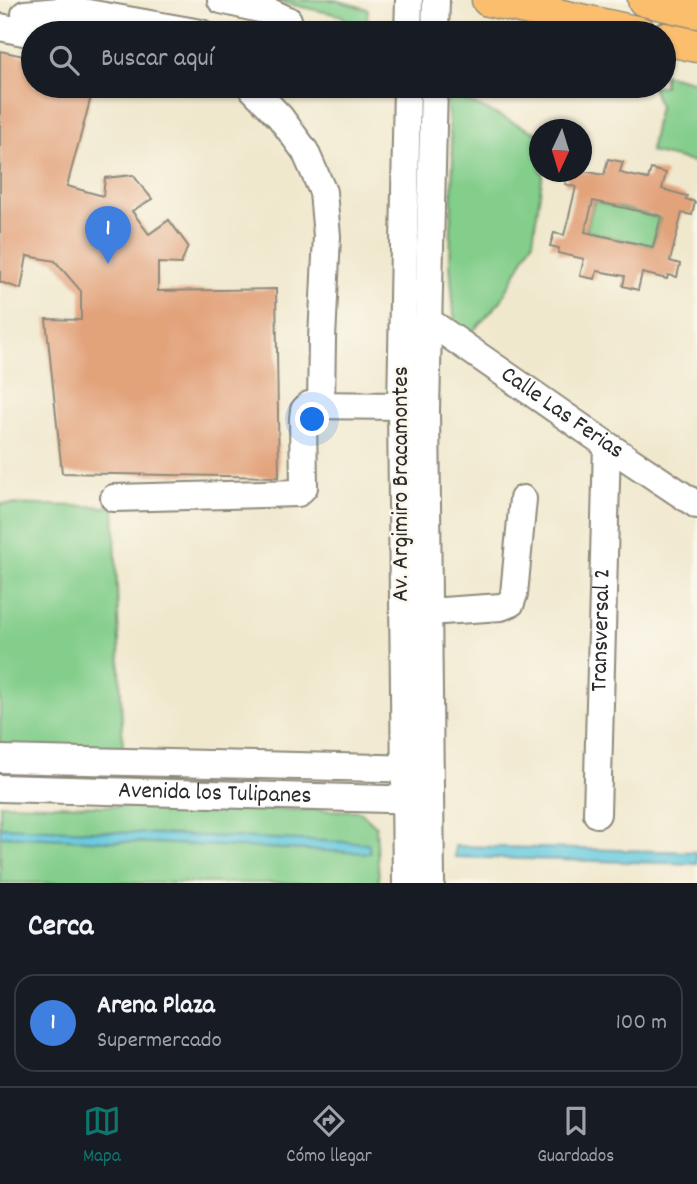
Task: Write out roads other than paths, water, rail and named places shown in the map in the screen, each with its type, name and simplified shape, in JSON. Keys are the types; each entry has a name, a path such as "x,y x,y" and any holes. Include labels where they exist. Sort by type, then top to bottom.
{"main road":[{"path":"488,0 585,21"},
{"path":"656,1 697,12"},
{"path":"676,41 697,46"}],"street":[{"path":"221,0 268,11 288,21"},
{"path":"408,0 408,21"},
{"path":"435,21 436,0"},
{"path":"21,21 72,5 146,21"},
{"path":"262,98 280,117 305,151 323,192 327,236 321,339 321,404"},
{"name":"Av. Argimiro Bracamontes","path":"407,98 401,406 417,769"},
{"path":"406,883 417,800 428,612 427,320 434,98"},
{"name":"Calle Las Ferias","path":"427,320 697,505"},
{"path":"114,499 298,493 304,487 304,410 310,405 321,404 401,406"},
{"name":"Transversal 2","path":"597,814 607,445"},
{"path":"428,612 501,607 512,603 523,499"},
{"name":"Avenida los Tulipanes","path":"0,759 417,769"},
{"name":"Avenida los Tulipanes","path":"0,788 417,800"},
{"path":"417,800 431,883"}],"water":[{"path":"0,827 368,843 370,853 0,836"},
{"path":"455,846 697,852 697,864 455,857"}],"place":[{"name":"Arena Plaza","path":"108,264"}]}
